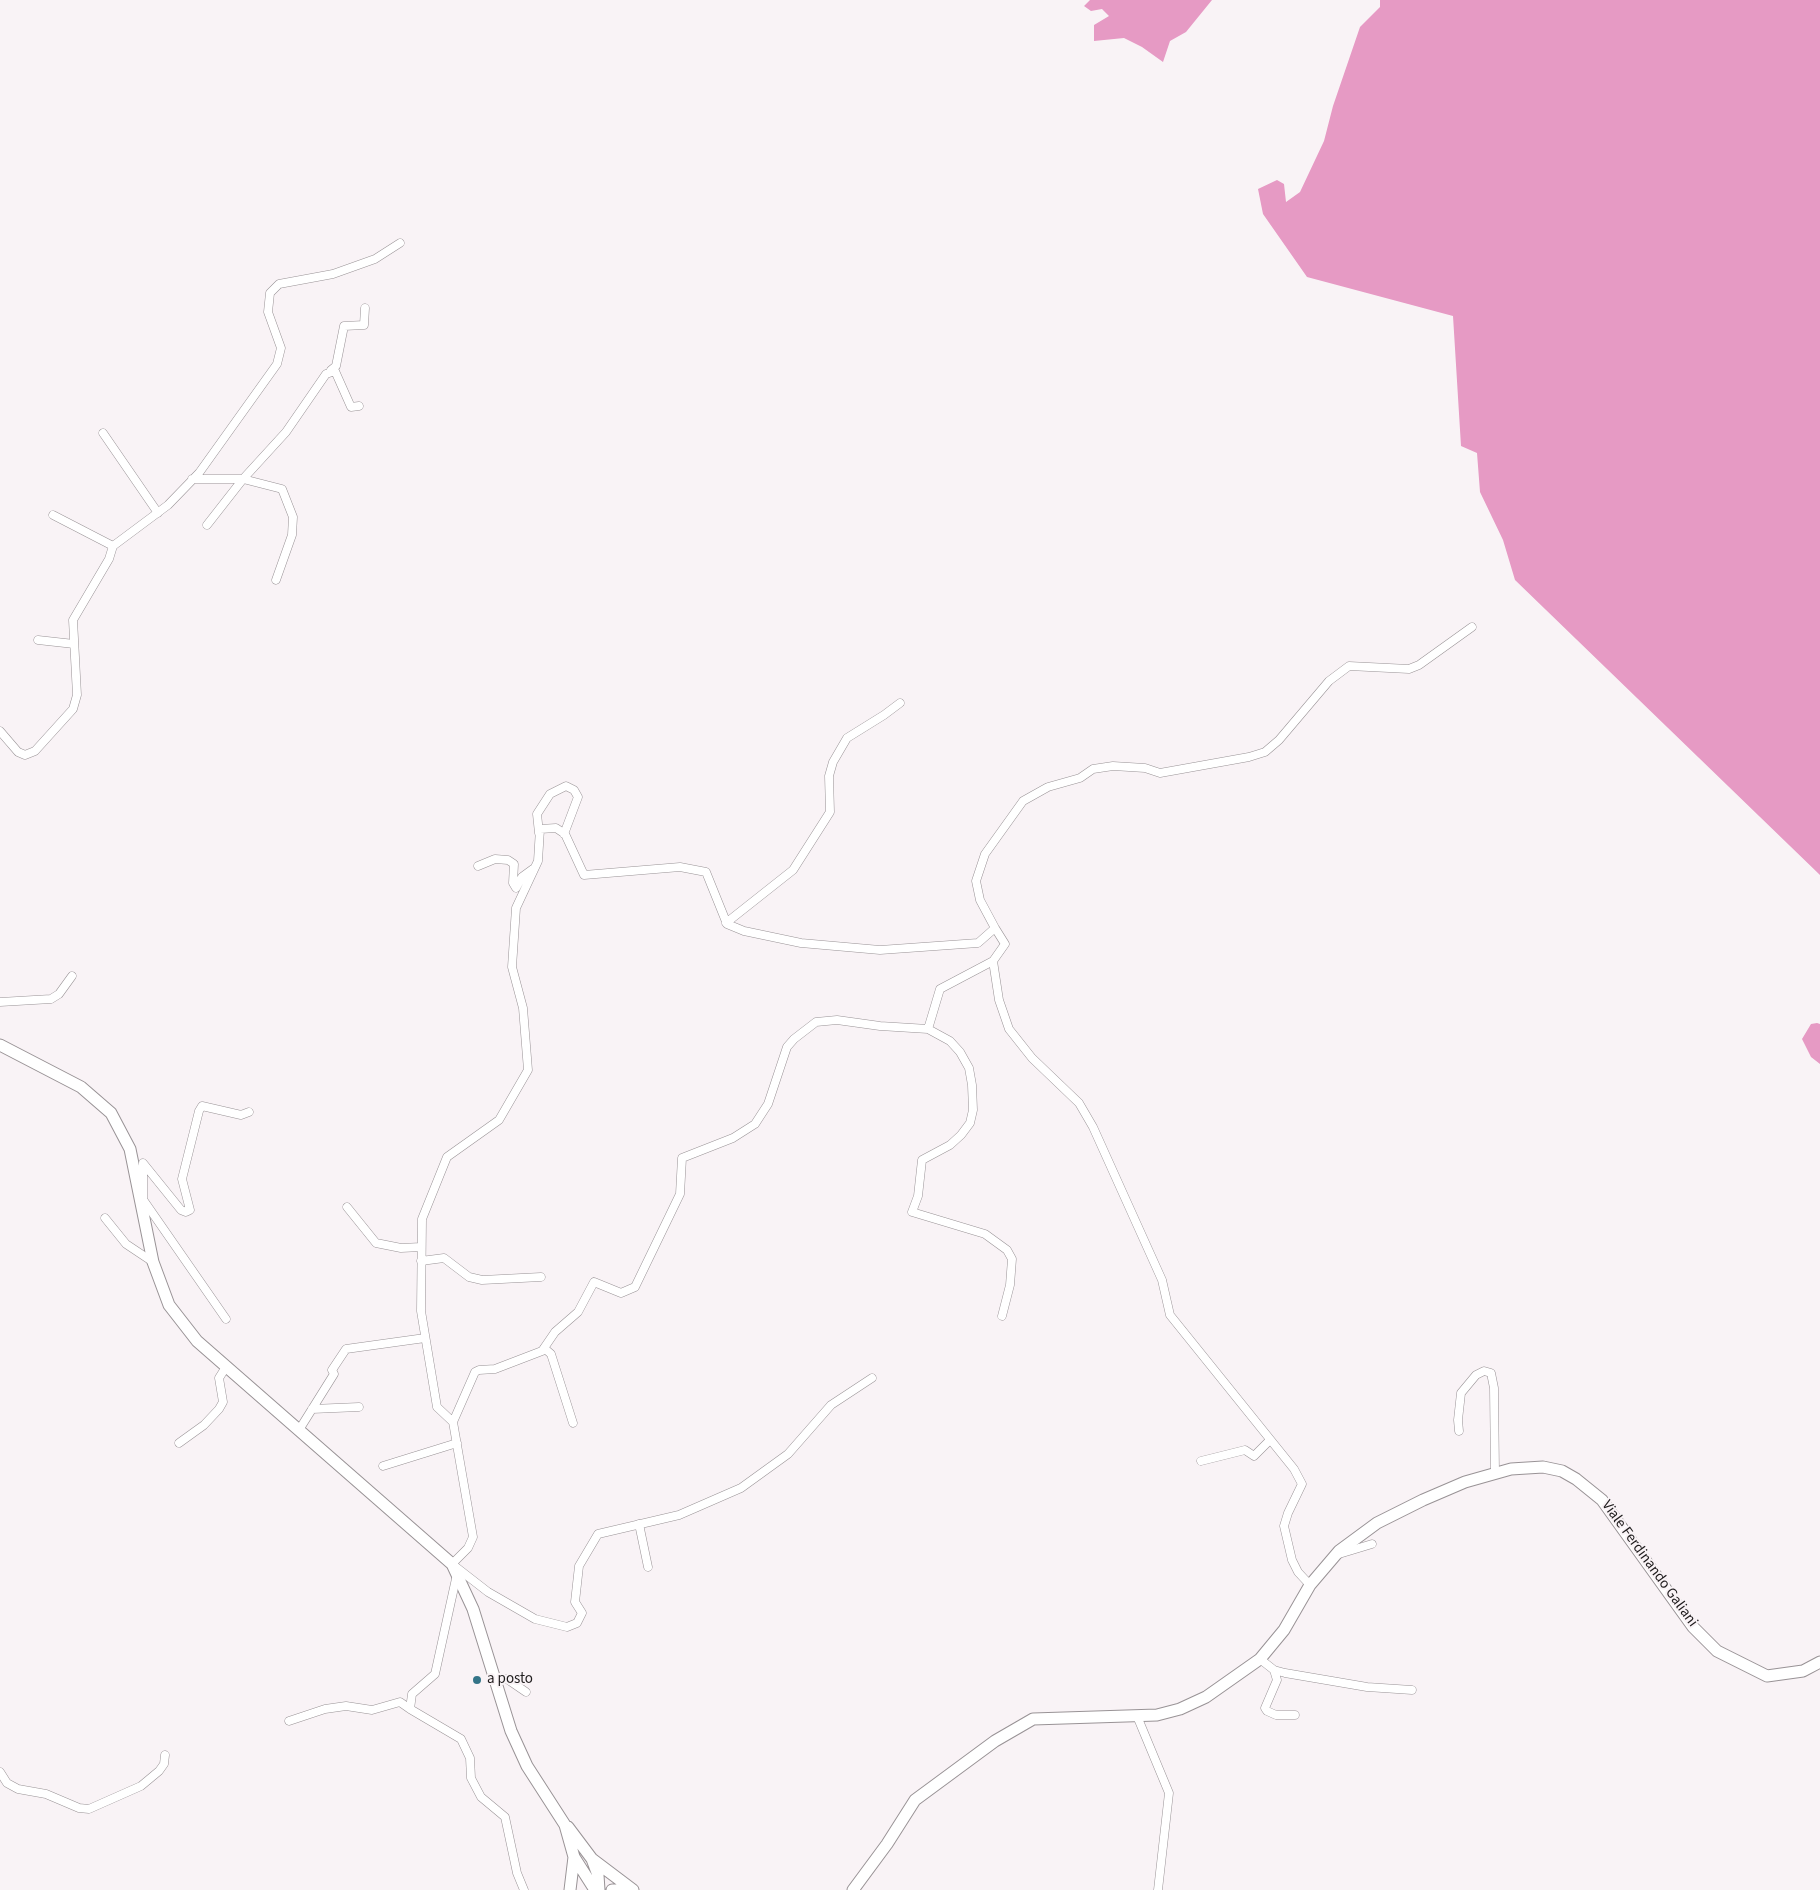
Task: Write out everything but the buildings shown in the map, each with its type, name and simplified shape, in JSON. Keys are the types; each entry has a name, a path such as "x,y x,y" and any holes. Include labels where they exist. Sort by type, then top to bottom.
{"main road":[{"path":"0,1045 81,1087 111,1113 130,1149 153,1262 169,1305 197,1341 454,1569 473,1609 511,1731 527,1766 564,1825 574,1857 597,1890"},
{"name":"Viale Ferdinando Galiani","path":"853,1890 887,1844 915,1800 996,1741 1033,1719 1157,1716 1180,1709 1206,1697 1260,1658 1284,1630 1310,1585 1335,1555 1377,1523 1465,1482 1511,1469 1547,1468 1562,1471 1596,1494 1693,1627 1717,1651 1766,1676 1802,1671 1820,1662"},
{"path":"564,1825 573,1832 592,1859 598,1875 597,1890"},
{"path":"570,1890 574,1857"},
{"path":"592,1859 633,1890"},
{"path":"612,1890 628,1890"}],"street":[{"path":"0,731 18,752 25,755 35,751 72,709 77,695 74,620 105,566 113,546 158,513 192,479 277,364 280,348 268,312 270,293 279,284 333,274 375,259 400,243"},
{"path":"207,525 243,479 286,432 326,374 336,366 344,326 364,325 365,308"},
{"path":"331,370 335,371 338,375 345,395 352,407 358,406"},
{"path":"103,432 158,513"},
{"path":"192,479 243,479 282,489 293,516 292,535 276,580"},
{"path":"53,515 113,546"},
{"path":"928,1029 940,989 993,960 1005,944 980,900 976,882 985,854 1023,801 1048,787 1080,778 1093,769 1114,766 1145,768 1160,773 1249,757 1265,752 1279,740 1329,682 1349,666 1409,669 1419,665 1472,627"},
{"path":"38,640 74,644"},
{"path":"726,922 793,870 809,842 830,812 829,776 833,762 847,738 884,716 900,703"},
{"path":"540,835 536,824 537,814 550,794 566,786 574,790 578,797 564,834"},
{"path":"453,1422 437,1407 425,1338 421,1311 422,1220 447,1156 500,1120 528,1070 523,1008 512,967 516,908 538,861 540,829 556,828 564,834 584,875 680,867 706,872 726,922 744,931 801,943 880,950 978,943 995,928"},
{"path":"478,866 495,859 508,860 514,864 513,883 516,888 522,877 535,868"},
{"path":"993,960 999,1000 1009,1029 1032,1058 1079,1103 1094,1126 1162,1280 1170,1315 1294,1468 1302,1484 1284,1526 1292,1560 1298,1572 1310,1585"},
{"path":"0,1002 51,999 59,994 72,976"},
{"path":"410,1709 412,1694 435,1674 454,1569 468,1548 473,1533 453,1422 476,1371 495,1369 542,1351 555,1332 578,1312 594,1282 621,1293 635,1287 680,1194 682,1158 733,1138 755,1124 768,1104 787,1047 816,1022 837,1020 880,1026 928,1029 950,1041 960,1052 970,1076 973,1110 970,1123 950,1145 922,1160 918,1196 912,1212 985,1234 1007,1250 1012,1259 1010,1285 1002,1316"},
{"path":"226,1319 141,1196 143,1163 182,1210 186,1212 190,1210 182,1178 199,1111 202,1106 241,1115 249,1112"},
{"path":"347,1207 376,1243 401,1248 422,1247"},
{"path":"105,1218 126,1244 153,1262"},
{"path":"421,1261 444,1258 469,1277 482,1280 509,1277 520,1279 541,1278"},
{"path":"298,1430 334,1374 332,1370 346,1349 425,1338"},
{"path":"544,1348 551,1354 573,1422"},
{"path":"178,1443 204,1425 219,1409 222,1402 219,1378 226,1367"},
{"path":"1459,1431 1458,1420 1461,1393 1476,1374 1484,1371 1491,1373 1494,1388 1495,1474"},
{"path":"454,1569 488,1592 535,1619 567,1627 577,1623 582,1613 574,1602 579,1566 598,1534 679,1515 741,1488 788,1454 831,1405 872,1378"},
{"path":"312,1409 359,1407"},
{"path":"1201,1461 1245,1450 1254,1456 1270,1440"},
{"path":"383,1466 457,1443"},
{"path":"639,1524 648,1567"},
{"path":"1335,1555 1372,1544"},
{"path":"1260,1658 1274,1670 1367,1687 1412,1690"},
{"path":"1274,1670 1277,1680 1265,1708 1276,1715 1295,1715"},
{"path":"494,1678 507,1679 526,1692"},
{"path":"289,1721 324,1709 346,1706 372,1710 400,1702 461,1738 470,1758 471,1778 481,1797 505,1817 516,1873 524,1890"},
{"path":"1137,1716 1168,1793 1158,1890"},
{"path":"0,1772 8,1784 18,1789 46,1794 79,1808 89,1809 141,1786 159,1771 164,1764 165,1755"}],"shaded area":[{"path":"1090,0 1212,0 1186,32 1170,41 1163,62 1142,47 1124,38 1094,41 1094,25 1109,16 1102,9 1091,11 1084,6"},
{"path":"1380,0 1820,0 1820,875 1515,580 1503,540 1480,492 1477,453 1461,446 1453,316 1307,277 1263,214 1258,189 1277,180 1284,184 1286,202 1300,192 1324,141 1333,106 1360,27 1380,7"},
{"path":"1811,1024 1820,1024 1820,1064 1811,1057 1802,1039"}],"place":[{"name":"a posto","path":"477,1680"}]}
